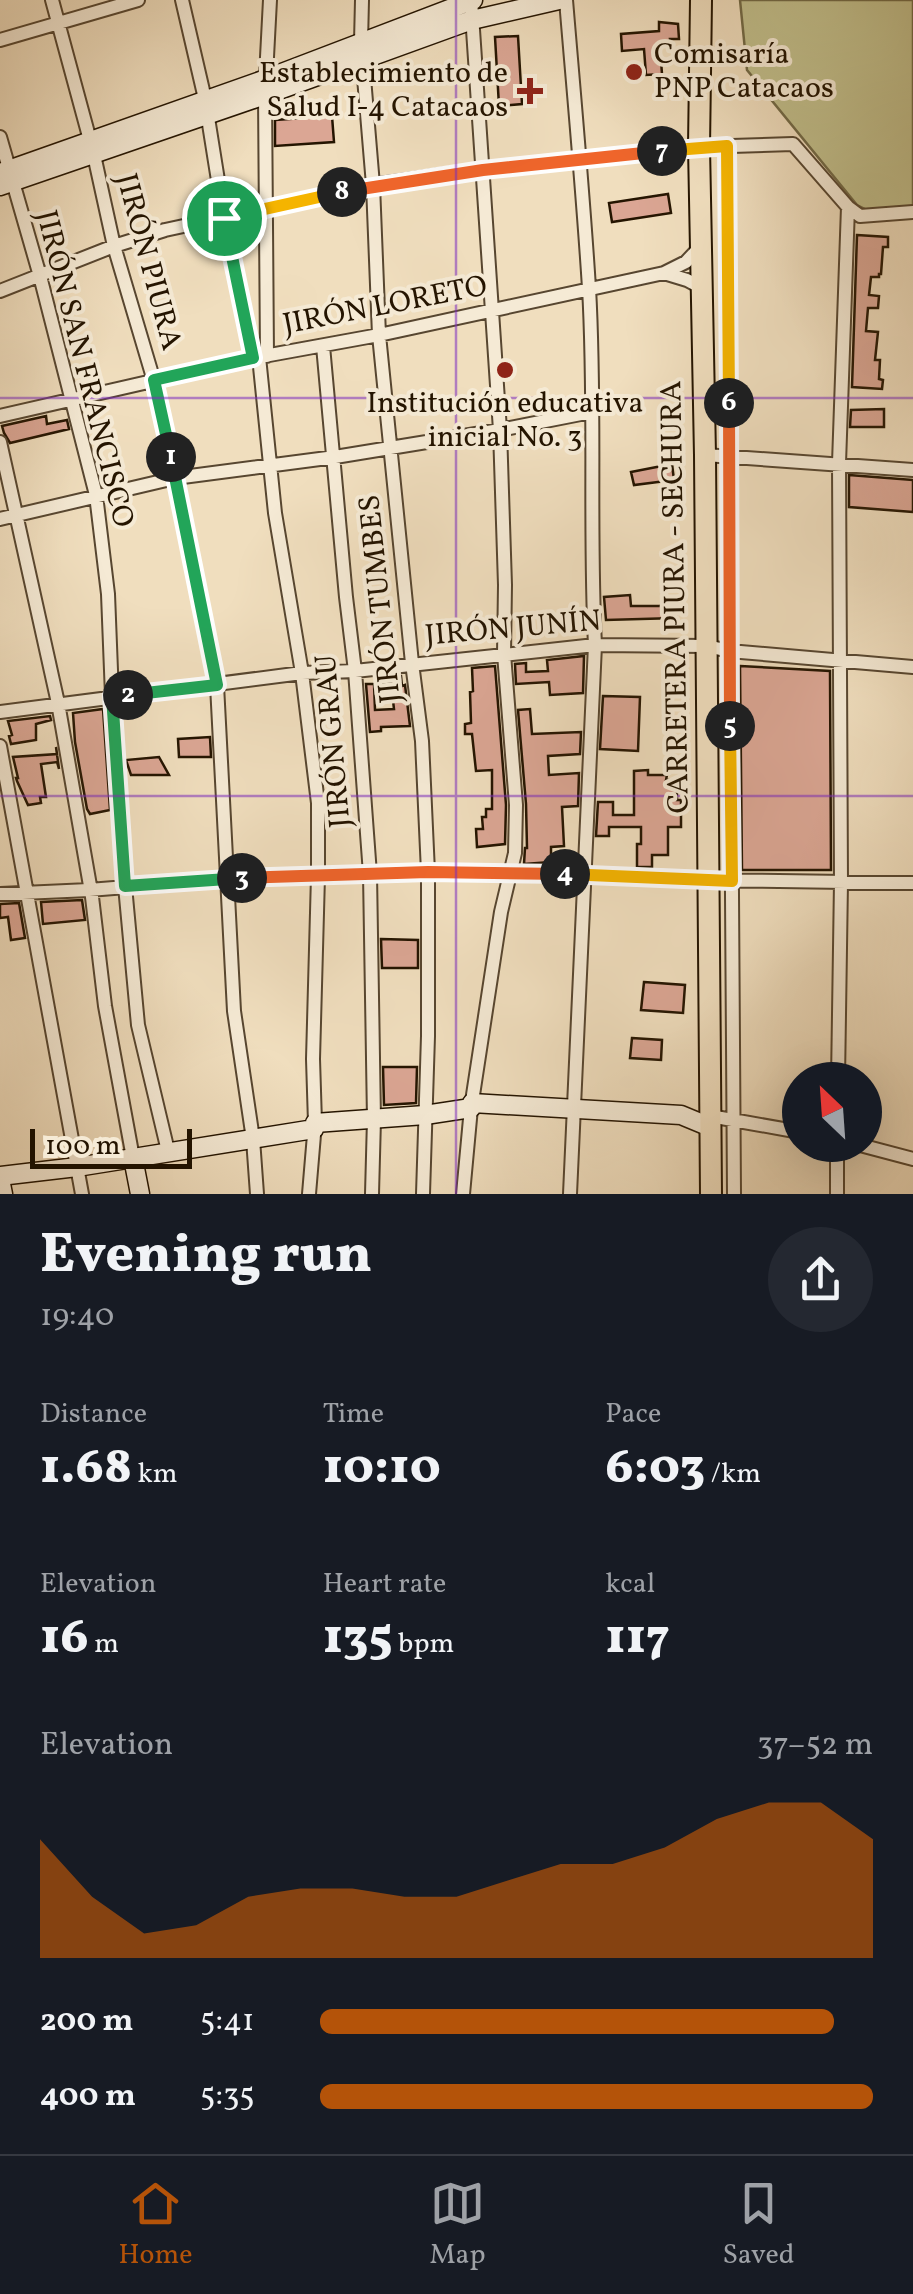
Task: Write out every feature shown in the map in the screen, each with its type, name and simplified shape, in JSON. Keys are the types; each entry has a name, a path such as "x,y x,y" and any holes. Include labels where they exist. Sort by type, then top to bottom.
{"main road":[{"name":"CARRETERA PIURA - SECHURA","path":"701,0 699,147 711,1194"}],"street":[{"name":"JIRÓN PIURA","path":"52,0 114,246 154,380 217,685 234,1011 257,1194"},
{"path":"0,40 138,0"},
{"path":"182,0 206,107 224,218 260,357 275,514 302,674 318,803 315,1126 309,1194"},
{"path":"260,357 268,208 266,87 270,0"},
{"name":"JIRÓN TUMBES","path":"362,0 379,334 422,741 428,872 423,1194"},
{"path":"6,178 266,87 472,5 562,0 580,159 589,290 595,645 570,1194"},
{"path":"464,1194 472,1105 501,912 515,853 516,804 504,654 500,430 472,5"},
{"name":"JIRÓN SAN FRANCISCO","path":"0,137 6,178 40,276 96,495 108,594 125,886 138,1025 168,1151"},
{"path":"0,292 165,230 372,186 699,147 793,144 860,216 913,212"},
{"path":"727,146 734,1194"},
{"path":"838,1062 839,463 848,207"},
{"name":"JIRÓN LORETO","path":"0,416 664,273 686,262 702,245"},
{"path":"664,273 702,288"},
{"name":"JIRÓN GRAU","path":"323,346 355,670 370,874 372,1194"},
{"path":"0,518 175,478 334,458 591,412"},
{"path":"0,442 58,704 104,1006 140,1194"},
{"path":"705,455 913,470"},
{"name":"JIRÓN JUNÍN","path":"0,712 302,674 595,645 707,646 913,666"},
{"path":"0,746 82,1194"},
{"path":"0,894 226,879 428,872 913,882"},
{"path":"2,1194 0,1177 472,1105 710,1116 782,1128"},
{"path":"882,1147 913,1150"},
{"path":"882,1150 913,1159"},
{"path":"836,1194 837,1162"}],"shaded area":[{"path":"740,0 913,0 913,206 867,210 857,205 747,70"}],"building":[{"path":"659,22 678,24 679,39 670,39 671,46 660,47 662,74 646,75 644,49 622,51 621,34 659,31"},
{"path":"518,36 522,104 499,106 495,37"},
{"path":"332,116 334,142 275,146 275,120"},
{"path":"668,194 671,213 612,222 609,203"},
{"path":"857,235 888,237 888,247 883,247 881,274 871,277 869,295 879,296 878,308 868,308 866,331 878,332 875,360 880,360 882,389 852,387"},
{"path":"884,409 884,427 850,427 851,410"},
{"path":"46,416 47,424 67,420 69,429 10,443 4,433 2,426"},
{"path":"672,464 674,480 634,485 631,472"},
{"path":"849,475 913,480 913,512 849,507"},
{"path":"630,595 631,606 676,606 676,618 606,620 604,597"},
{"path":"584,656 583,693 550,695 549,682 516,684 515,664 526,663 526,672 548,671 547,660"},
{"path":"495,666 506,805 505,844 477,847 476,829 483,829 482,817 486,817 486,809 492,809 492,770 476,771 472,734 465,734 465,724 471,723 472,668"},
{"path":"740,666 830,671 831,870 742,870"},
{"path":"401,676 410,726 381,727 381,731 370,732 366,684 374,684 375,710 394,709 391,683 380,684 380,678"},
{"path":"603,696 640,697 638,751 600,749"},
{"path":"103,709 110,810 90,814 73,713"},
{"path":"530,709 532,734 581,732 580,754 548,756 549,775 579,773 578,806 562,807 564,846 551,847 551,862 524,864 526,804 518,710"},
{"path":"50,716 51,720 36,724 36,740 11,744 8,721"},
{"path":"210,737 211,757 179,757 178,739"},
{"path":"57,754 59,769 57,762 41,764 46,797 40,797 41,803 28,805 16,778 13,757"},
{"path":"159,757 169,775 131,775 126,760"},
{"path":"648,770 648,775 667,775 666,780 677,780 681,827 668,827 668,855 652,855 652,867 637,867 641,827 609,827 609,836 596,836 598,802 613,802 613,815 634,815 634,771"},
{"path":"82,900 85,920 43,924 41,902"},
{"path":"19,903 25,938 11,940 8,917 0,918 0,904"},
{"path":"381,939 418,940 418,968 382,968"},
{"path":"644,982 685,985 683,1013 641,1010"},
{"path":"632,1038 662,1040 661,1060 630,1058"},
{"path":"383,1067 417,1067 416,1103 384,1105"}],"place":[{"name":"Comisaría PNP Catacaos","path":"634,72"},
{"name":"Establecimiento de Salud I-4 Catacaos","path":"530,91"},
{"name":"Institución educativa inicial No. 3","path":"505,370"}],"route":[{"path":"727,146 732,881 428,872 125,886 112,696 217,685 154,380 253,358 224,218 372,186 483,170 727,146"}]}
